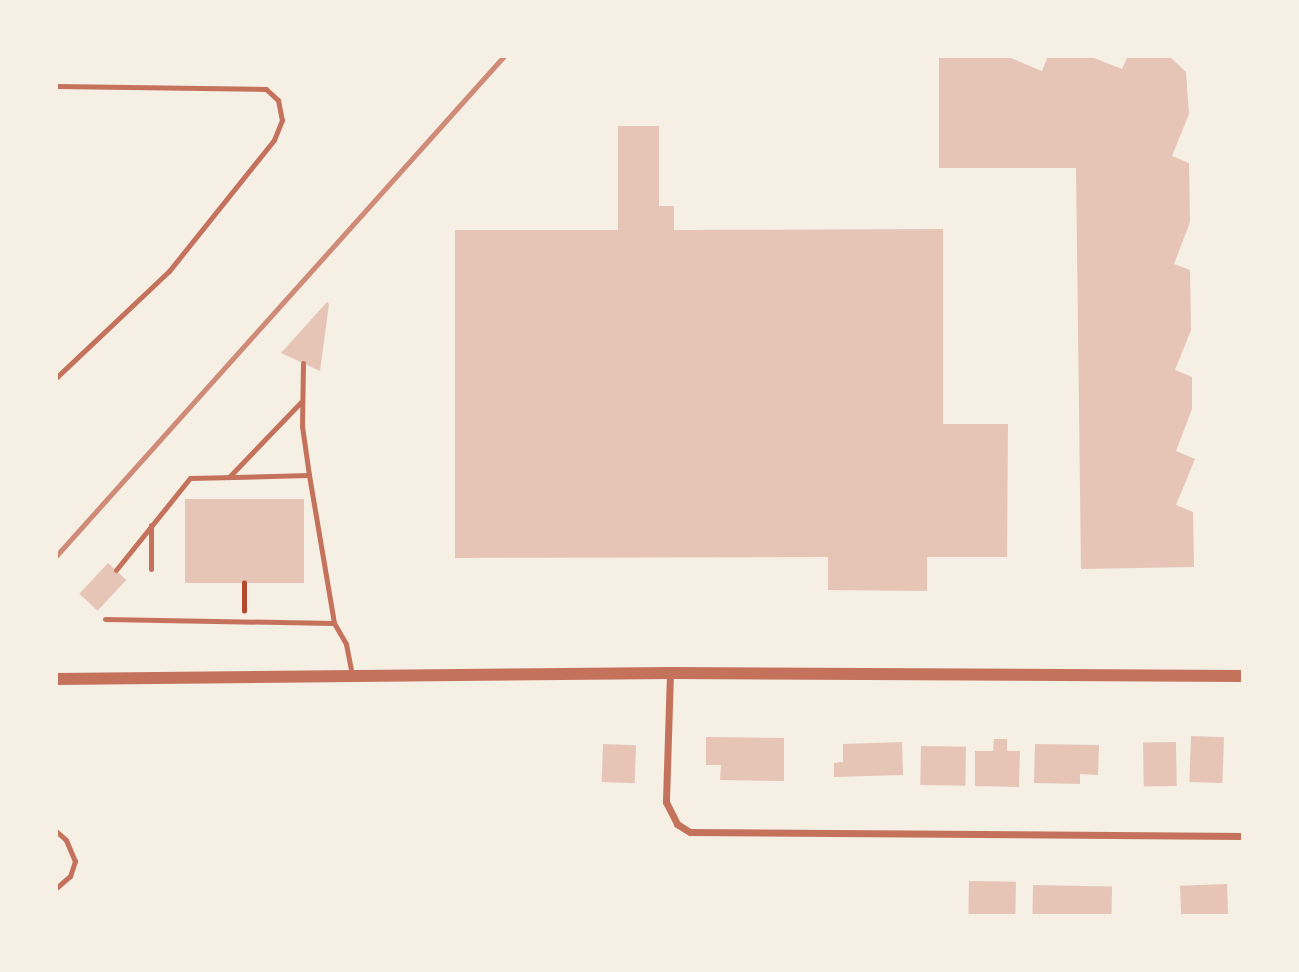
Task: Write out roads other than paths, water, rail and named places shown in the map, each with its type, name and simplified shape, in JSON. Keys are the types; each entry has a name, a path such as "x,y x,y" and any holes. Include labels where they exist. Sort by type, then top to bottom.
{"street":[{"path":"670,673 666,802 677,824 690,832 1243,836"},
{"path":"56,679 670,673 1243,676"}],"lane":[{"path":"56,86 266,89 278,100 282,120 274,140 169,271 56,378"},
{"path":"303,363 301,402 309,475 334,623 346,645 352,676"},
{"path":"229,477 301,402"},
{"path":"116,570 151,522 190,478 309,475"},
{"path":"151,522 151,569"},
{"path":"105,619 334,623"},
{"path":"56,831 66,840 75,861 70,876 56,888"}],"railway":[{"path":"56,556 504,56"}]}
